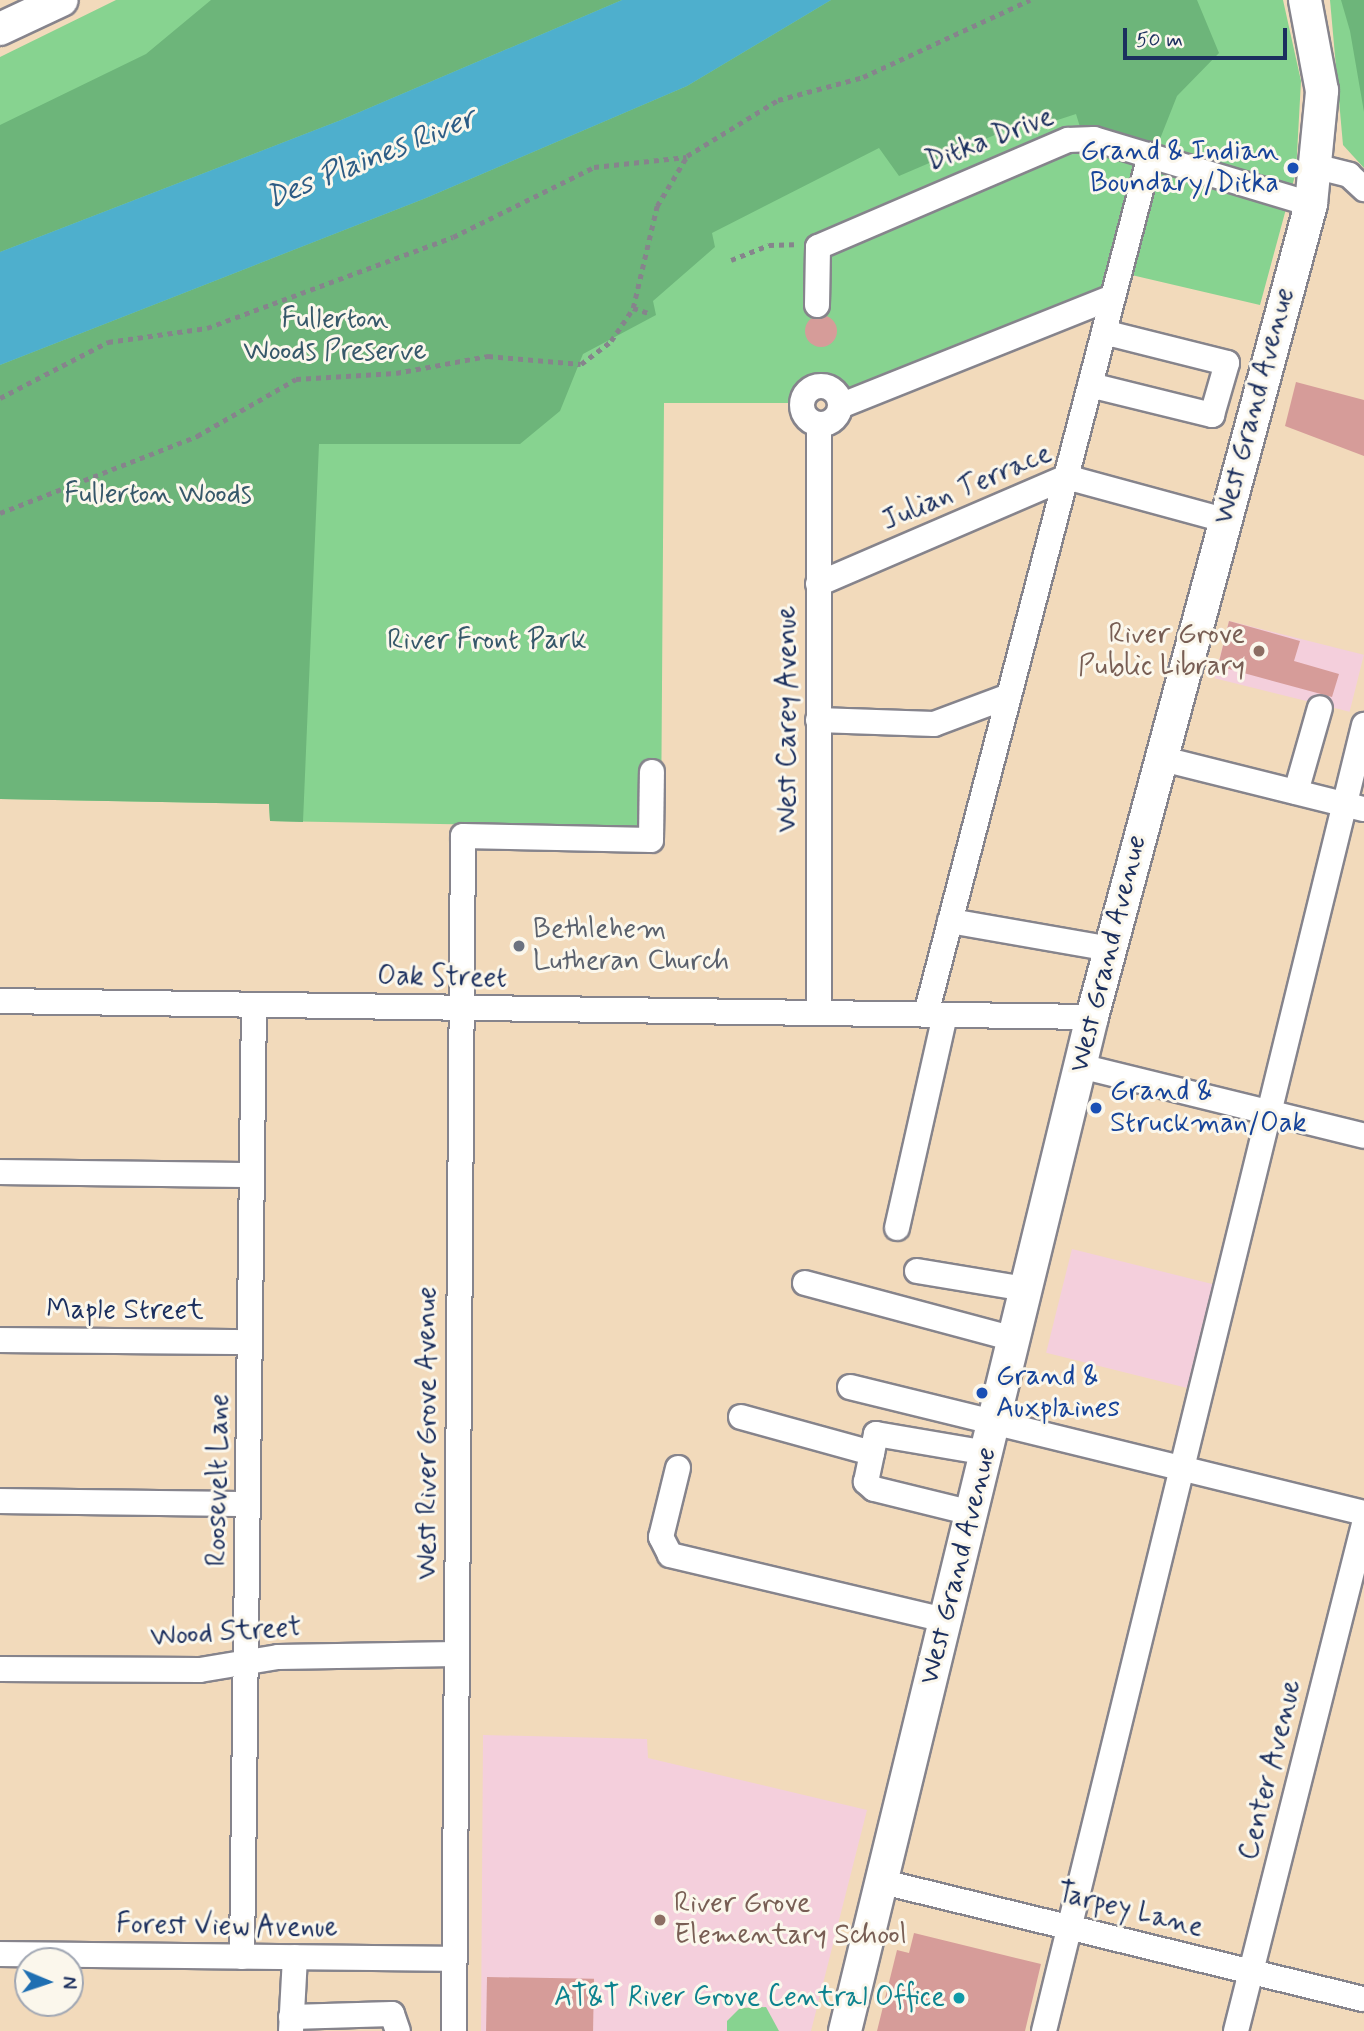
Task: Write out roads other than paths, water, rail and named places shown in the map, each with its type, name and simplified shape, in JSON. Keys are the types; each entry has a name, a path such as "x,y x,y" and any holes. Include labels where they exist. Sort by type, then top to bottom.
{"main road":[{"path":"0,29 62,0"},
{"name":"West Grand Avenue","path":"845,2031 1092,1017 1159,758 1311,204 1318,167 1322,91 1305,0"}],"street":[{"name":"Ditka Drive","path":"817,305 806,246 1068,140 1094,139 1311,204"},
{"path":"897,1228 936,1015 950,921 1150,155"},
{"path":"1318,167 1349,175 1364,190"},
{"path":"819,424 831,421 840,406 1113,297"},
{"path":"1090,385 1212,415 1227,363 1104,332"},
{"name":"West Carey Avenue","path":"819,1013 819,424 802,408 809,391 826,387 840,406"},
{"name":"Julian Terrace","path":"818,584 1066,477 1224,520"},
{"path":"818,720 933,724 1009,696"},
{"path":"1296,792 1320,708"},
{"path":"1044,2031 1270,1113 1354,806 1364,726"},
{"path":"1159,758 1354,806"},
{"name":"West River Grove Avenue","path":"454,2031 463,836 651,840 652,772"},
{"path":"950,921 1110,949"},
{"name":"Oak Street","path":"0,1001 1092,1017"},
{"name":"Roosevelt Lane","path":"242,1956 254,1005"},
{"path":"1080,1066 1364,1136"},
{"path":"0,1172 252,1175"},
{"path":"917,1271 1026,1289"},
{"path":"805,1283 1014,1339"},
{"name":"Maple Street","path":"0,1340 250,1342"},
{"path":"850,1387 990,1440"},
{"path":"741,1417 872,1453"},
{"path":"972,1513 874,1489 866,1482 880,1430 990,1440 1180,1470 1364,1513"},
{"path":"678,1468 660,1537 670,1555 946,1620"},
{"path":"0,1501 248,1504"},
{"name":"Center Avenue","path":"1236,2031 1364,1524"},
{"name":"Wood Street","path":"0,1669 200,1670 246,1661 456,1654"},
{"name":"Tarpey Lane","path":"883,1882 1364,1999"},
{"name":"Forest View Avenue","path":"0,1954 454,1959"},
{"path":"295,1957 291,2024 392,2014 398,2031"}],"water":[{"name":"Des Plaines River","path":"622,0 831,0 687,86 426,198 0,365 0,252 341,120"}],"place":[{"name":"Grand & Indian Boundary/Ditka","path":"1293,168"},
{"name":"River Grove Public Library","path":"1259,651"},
{"name":"Bethlehem Lutheran Church","path":"519,946"},
{"name":"Grand & Struckman/Oak","path":"1096,1108"},
{"name":"Grand & Auxplaines","path":"982,1393"},
{"name":"River Grove Elementary School","path":"660,1920"},
{"name":"AT&T River Grove Central Office","path":"959,1998"}],"park label":[{"name":"Fullerton Woods Preserve","path":"335,336"},
{"name":"Fullerton Woods","path":"158,495"},
{"name":"River Front Park","path":"487,641"}]}
